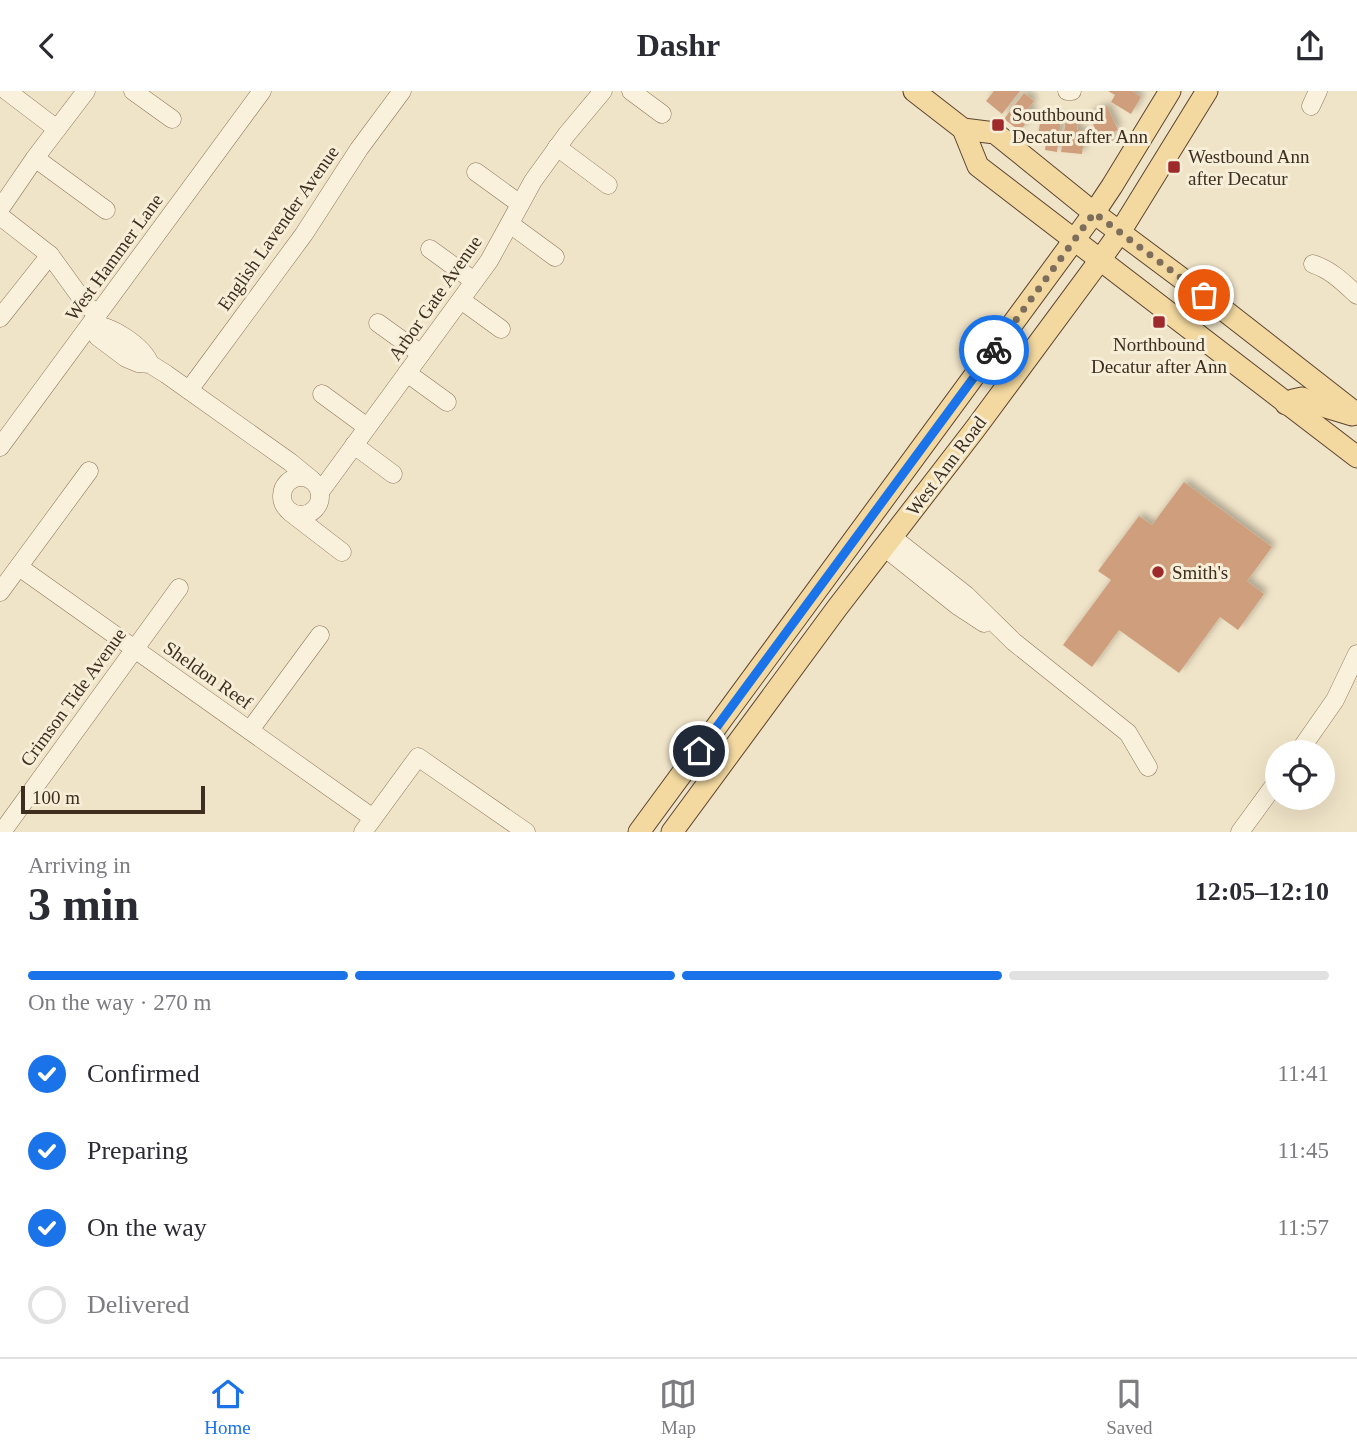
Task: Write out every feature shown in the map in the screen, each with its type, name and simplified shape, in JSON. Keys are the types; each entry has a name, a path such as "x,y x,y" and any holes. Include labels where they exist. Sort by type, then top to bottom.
{"main road":[{"path":"914,91 962,129 978,166 1357,457"},
{"name":"West Ann Road","path":"646,829 863,527 1094,213 1170,91"},
{"name":"West Ann Road","path":"672,832 1100,260 1207,91"},
{"path":"962,129 995,133 1357,416"},
{"path":"1286,404 1302,398 1357,416"},
{"path":"888,542 891,510 920,449"},
{"path":"837,608 865,551 863,527"}],"street":[{"path":"7,91 57,129"},
{"path":"0,208 86,91"},
{"path":"133,91 172,119"},
{"name":"West Hammer Lane","path":"0,447 262,91"},
{"name":"English Lavender Avenue","path":"189,390 300,239 359,149 402,91"},
{"name":"Arbor Gate Avenue","path":"316,486 354,445 461,300 489,261 533,181 603,91"},
{"path":"631,91 662,114"},
{"path":"557,147 608,185"},
{"path":"35,158 106,210"},
{"path":"476,172 520,204"},
{"path":"0,216 50,255 100,325 111,329 144,352 150,364 290,462 316,486 321,498 319,505 309,514 296,515 290,512"},
{"path":"510,224 555,257"},
{"path":"430,249 474,281"},
{"path":"0,318 50,255"},
{"path":"1313,264 1325,268 1357,295"},
{"path":"461,300 501,330"},
{"path":"378,323 421,354"},
{"path":"407,373 447,402"},
{"path":"322,394 367,427"},
{"path":"354,445 393,474"},
{"path":"0,592 89,471"},
{"path":"316,486 299,477 287,482 282,501 290,512 342,552"},
{"path":"888,542 958,606 1014,642 1128,733 1148,767"},
{"name":"Sheldon Reef","path":"19,567 250,730 368,825"},
{"name":"Crimson Tide Avenue","path":"2,832 179,588"},
{"path":"250,730 320,635"},
{"path":"1307,740 1335,700 1357,654"},
{"path":"368,825 418,757 526,832"},
{"path":"1240,832 1265,798"}],"building":[{"path":"994,91 1020,91 1002,114 986,101"},
{"path":"1108,91 1132,91 1141,97 1131,114 1111,102 1115,95"},
{"path":"1024,93 1034,101 1028,109 1034,113 1020,131 1004,119"},
{"path":"1107,106 1118,130 1111,133 1114,140 1103,145 1088,114"},
{"path":"1041,116 1061,118 1057,152 1045,150 1046,143 1037,142"},
{"path":"1066,119 1078,120 1077,130 1085,131 1082,154 1061,152"},
{"path":"1184,482 1272,547 1247,581 1264,594 1238,630 1220,617 1179,673 1119,630 1092,667 1063,645 1111,580 1098,571 1139,516 1152,525"}],"way so far":[{"path":"994,350 1094,213 1204,295"}],"place":[{"name":"Southbound Decatur after Ann","path":"998,125"},
{"name":"Westbound Ann after Decatur","path":"1174,167"},
{"name":"Northbound Decatur after Ann","path":"1159,322"},
{"name":"Smith's","path":"1158,572"}],"route":[{"path":"699,751 994,350"}]}
